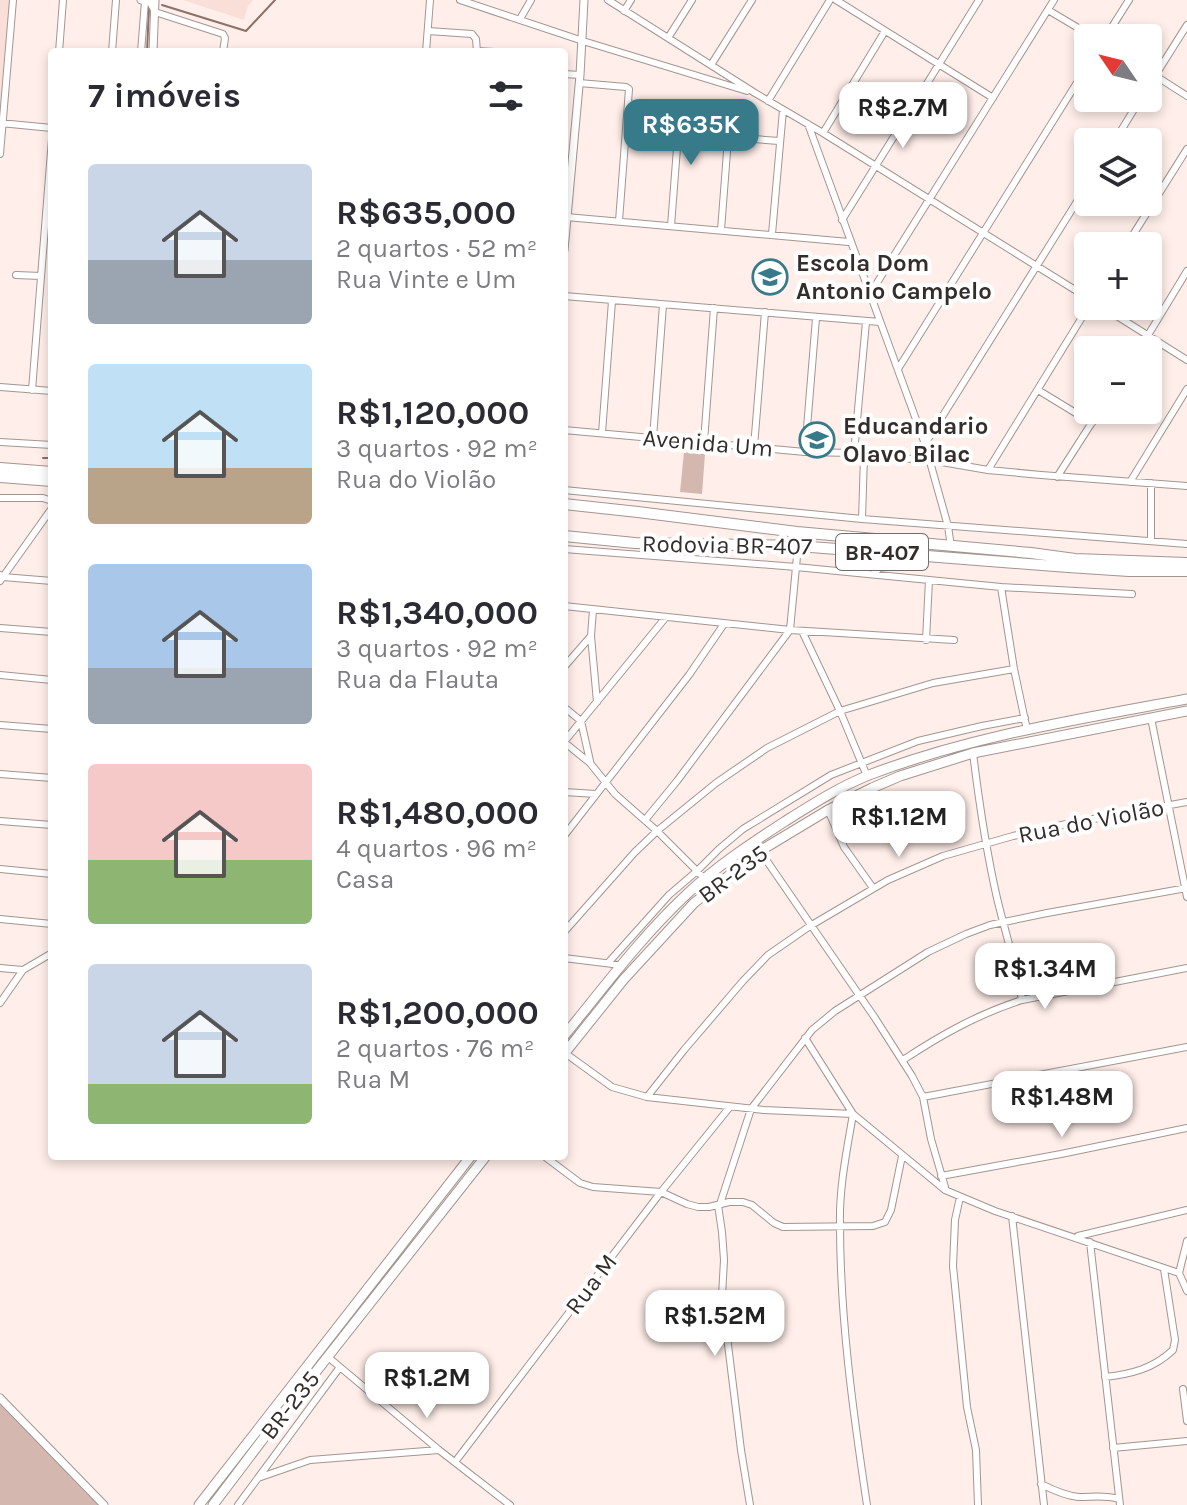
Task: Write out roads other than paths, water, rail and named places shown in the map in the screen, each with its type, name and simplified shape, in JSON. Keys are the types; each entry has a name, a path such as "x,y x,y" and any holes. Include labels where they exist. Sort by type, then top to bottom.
{"highway":[{"path":"0,468 48,472"},
{"path":"0,477 48,481"},
{"name":"Rodovia BR-407","path":"568,504 951,547"},
{"name":"Rodovia BR-407","path":"568,536 635,543 798,546 1129,571 1187,571"},
{"name":"BR-407","path":"951,547 1098,561 1187,563"}],"main road":[{"name":"BR-235","path":"568,1031 643,939 701,875 804,809 867,776 934,753 993,737 1187,699"},
{"name":"BR-235","path":"568,1049 624,979 694,903 760,851 828,810 900,776 973,753 1187,711"},
{"path":"686,895 694,903"},
{"name":"BR-235","path":"199,1505 468,1160"},
{"name":"BR-235","path":"213,1505 483,1160"}],"street":[{"path":"0,154 13,0"},
{"path":"59,48 63,0"},
{"path":"112,48 116,0"},
{"path":"141,48 143,0 153,5 155,12"},
{"path":"153,48 155,0"},
{"path":"426,48 430,0"},
{"path":"460,0 755,93"},
{"path":"520,19 531,0"},
{"path":"568,189 580,79 584,0"},
{"path":"608,0 1074,289"},
{"path":"624,11 631,0"},
{"path":"668,38 692,0"},
{"path":"711,65 752,0"},
{"path":"768,101 833,0 993,98"},
{"path":"842,220 979,0"},
{"path":"870,294 1054,0"},
{"path":"1114,24 1129,0"},
{"path":"1048,10 1074,25"},
{"path":"155,12 225,35 223,48"},
{"path":"1162,65 1187,25"},
{"path":"428,31 472,34 477,48"},
{"path":"823,133 885,31"},
{"path":"568,75 629,89 619,221"},
{"path":"1162,80 1187,96"},
{"path":"898,369 1074,87"},
{"path":"629,104 680,109 671,226"},
{"path":"772,234 783,110"},
{"path":"679,119 728,124 721,230"},
{"path":"1,124 48,128"},
{"path":"808,124 925,444 951,547"},
{"path":"729,137 779,141"},
{"path":"1135,232 1187,149"},
{"path":"32,390 48,189"},
{"path":"925,444 1074,206"},
{"path":"568,216 849,242"},
{"path":"1123,320 1148,336 1187,271"},
{"path":"16,275 41,276"},
{"path":"568,296 880,322"},
{"path":"602,433 612,301"},
{"path":"653,438 663,305"},
{"path":"704,442 714,308"},
{"path":"754,447 765,312"},
{"path":"805,452 816,318"},
{"path":"988,470 1080,320"},
{"path":"854,453 866,322"},
{"path":"1162,345 1187,360"},
{"path":"0,387 48,391"},
{"path":"1130,482 1187,389"},
{"path":"1038,390 1074,412"},
{"path":"1057,477 1091,424"},
{"name":"Avenida Um","path":"568,430 805,452 854,453 1057,477 1187,486"},
{"path":"0,442 48,445"},
{"path":"862,519 864,456"},
{"path":"1151,483 1151,541"},
{"path":"568,490 862,519 1187,544"},
{"path":"0,498 48,500"},
{"path":"1,578 48,513"},
{"path":"645,820 790,630 798,546"},
{"path":"568,549 1001,587 1132,594"},
{"path":"874,574 894,552"},
{"path":"1,578 48,581"},
{"path":"926,640 929,580"},
{"path":"1001,587 1027,730"},
{"path":"568,607 790,630 954,640"},
{"path":"593,610 591,636 597,702"},
{"path":"568,737 666,617"},
{"path":"568,831 689,675 724,624"},
{"path":"0,628 48,632"},
{"path":"802,631 867,776"},
{"path":"568,662 591,636"},
{"path":"568,927 657,831 716,783 767,748 840,711 933,683 1014,669"},
{"path":"0,675 48,680"},
{"path":"568,710 581,721 590,763"},
{"path":"608,963 669,895 701,875 719,849 743,829 831,775 918,741 1025,718"},
{"path":"750,1505 722,1296 724,1260 719,1204 751,1109 805,1038 822,1021 928,952 966,934 1003,922 1186,891 1151,718"},
{"path":"0,725 48,729"},
{"path":"568,745 590,763 615,794 701,875"},
{"path":"973,753 985,843 1022,1000"},
{"path":"0,774 48,778"},
{"path":"568,792 596,794"},
{"name":"Rua do Violão","path":"647,1097 768,955 873,888 943,856 985,843 1066,824 1187,802"},
{"path":"828,810 844,847 873,888"},
{"path":"0,821 48,825"},
{"path":"760,851 903,1060 923,1097 945,1190"},
{"path":"0,869 48,874"},
{"path":"0,919 48,924"},
{"path":"0,1003 23,970 48,955"},
{"path":"568,958 621,965"},
{"path":"0,968 23,970"},
{"path":"903,1060 969,1020 1022,1000 1187,968"},
{"path":"568,1020 576,1021"},
{"path":"805,1038 853,1114 945,1190 1179,1273"},
{"path":"923,1097 1187,1047"},
{"path":"568,1057 612,1087 647,1097 751,1109 853,1114"},
{"name":"Rua M","path":"455,1462 661,1192 730,1107"},
{"path":"853,1114 842,1180 842,1299 853,1410 867,1505"},
{"path":"941,1176 1187,1128"},
{"path":"549,1160 580,1183 593,1187 661,1192 698,1207 743,1202 783,1227 873,1226 885,1222 891,1210 902,1156"},
{"path":"960,1197 955,1220 953,1266 967,1407 976,1450 978,1505"},
{"path":"1076,1237 1187,1210"},
{"path":"1012,1216 1044,1505"},
{"path":"1187,1241 1179,1273 1187,1291"},
{"path":"1090,1242 1119,1502"},
{"path":"1105,1377 1147,1369 1173,1350 1175,1340 1164,1269"},
{"path":"328,1357 510,1505"},
{"path":"238,1505 340,1367"},
{"path":"1183,1389 1187,1421"},
{"path":"0,1398 104,1505"},
{"path":"1113,1448 1187,1441"},
{"path":"258,1478 310,1460 439,1450"},
{"path":"1041,1484 1075,1496 1106,1495 1119,1502"}],"waterway":[{"path":"162,5 246,31 275,0"},
{"path":"147,48 149,8"},
{"path":"43,458 48,458"}],"place":[{"name":"Escola Dom Antonio Campelo","path":"770,277"},
{"name":"Educandario Olavo Bilac","path":"817,440"}]}
